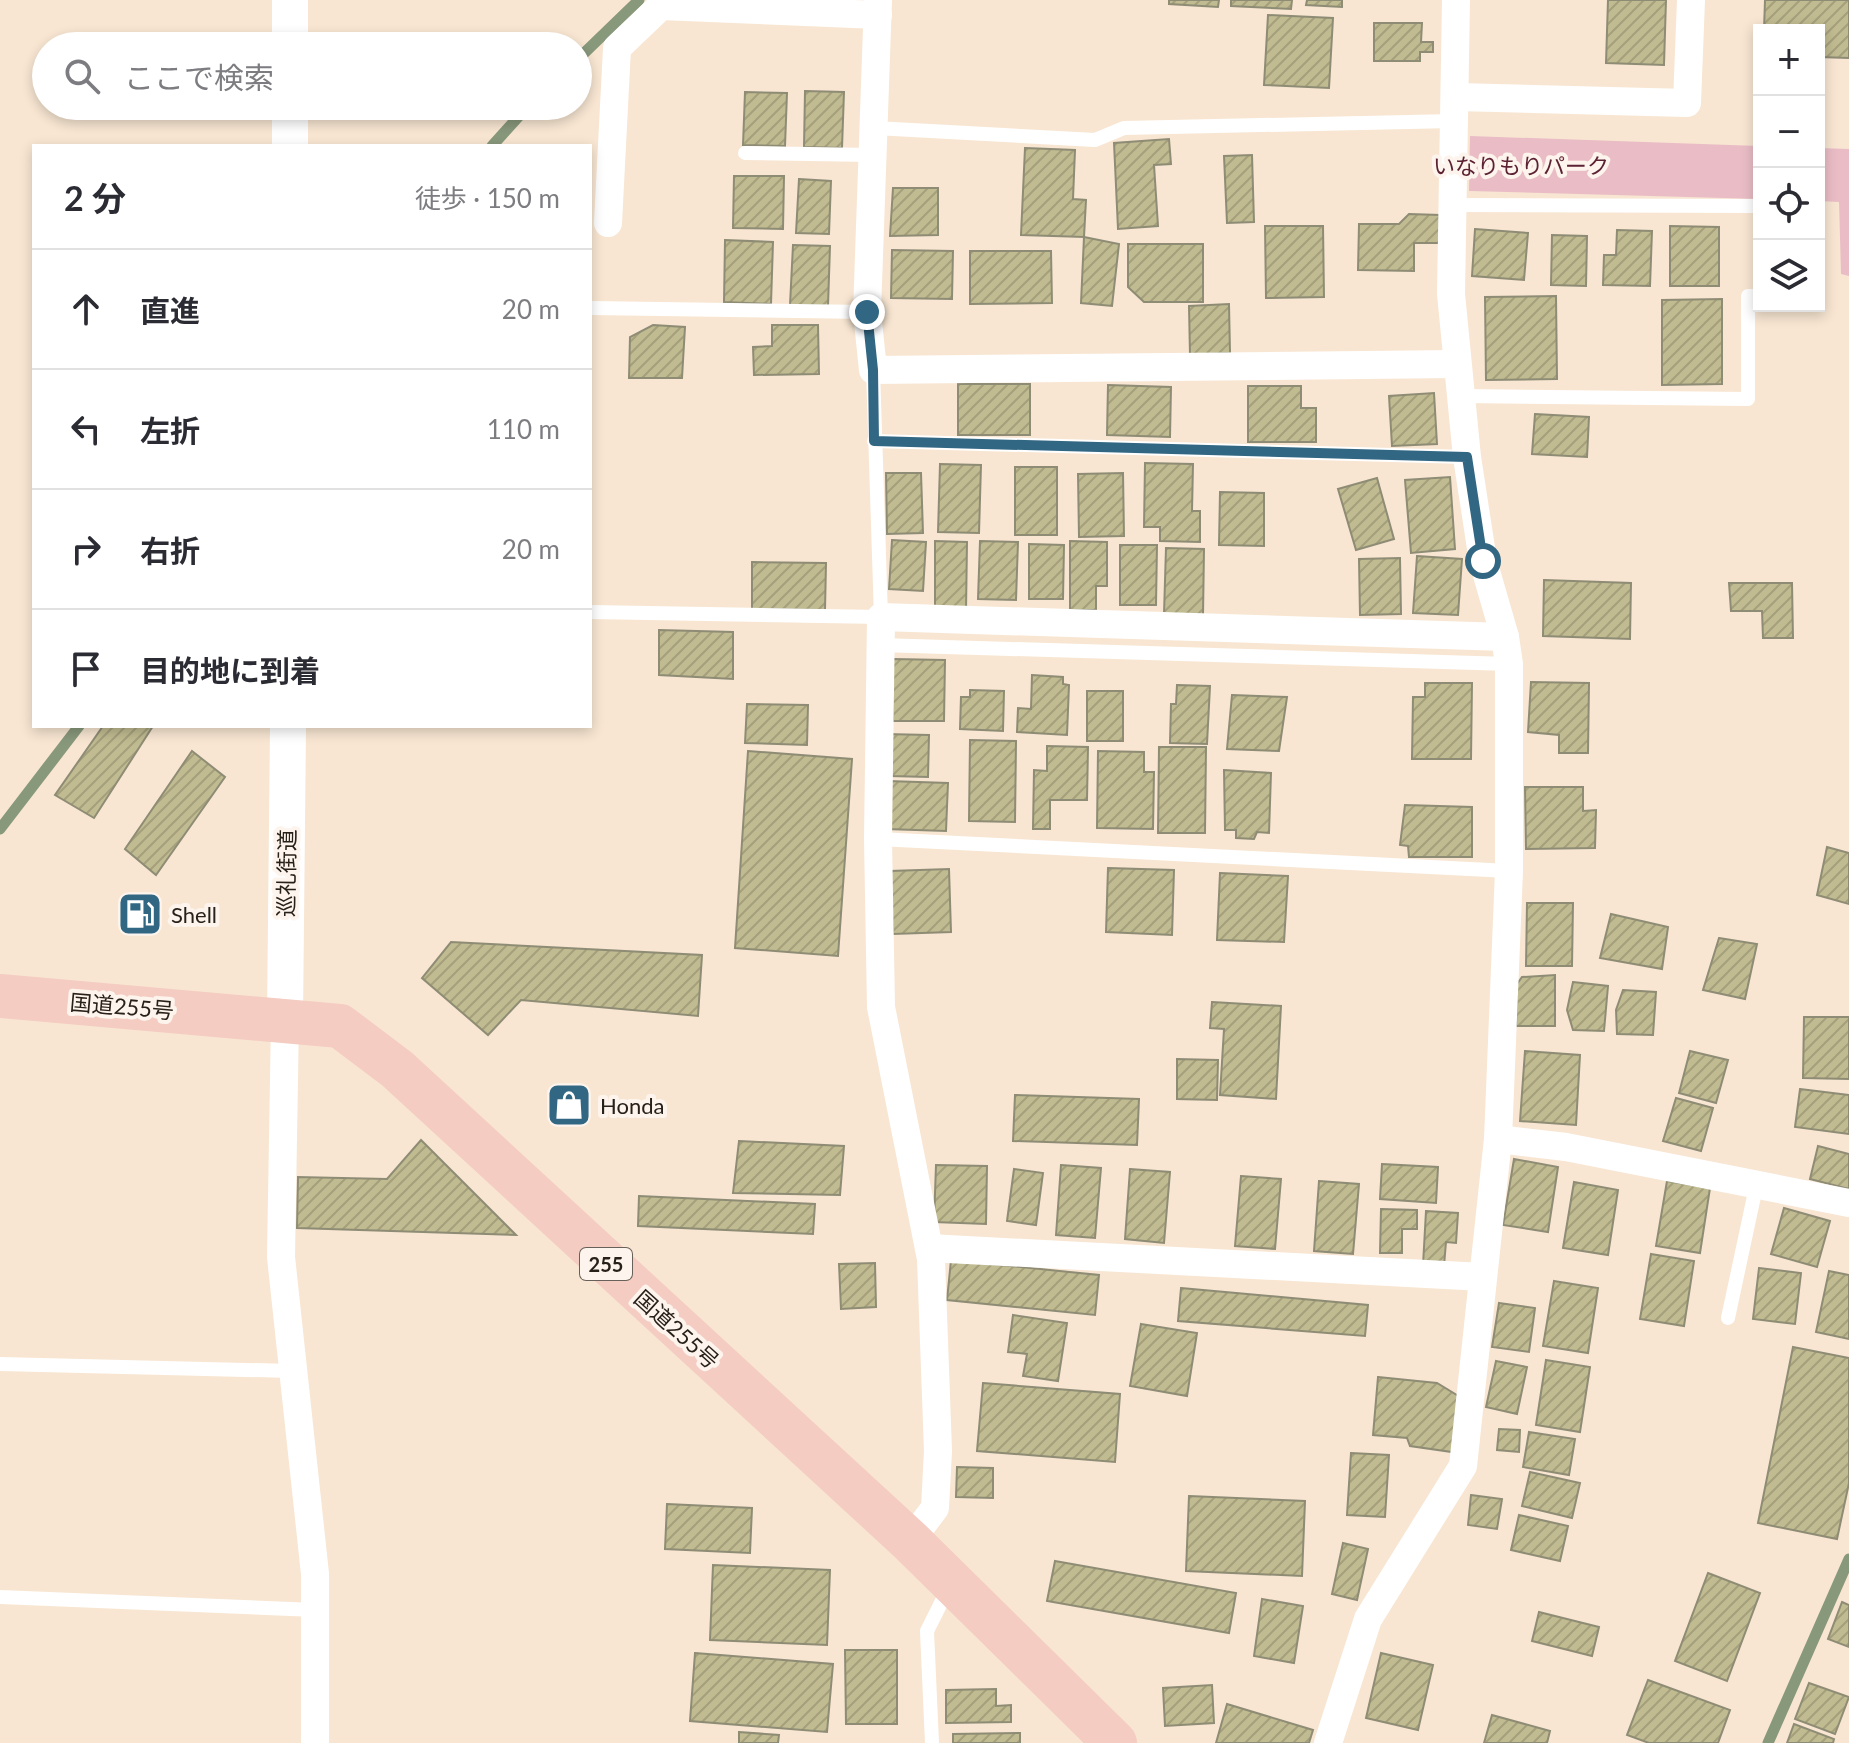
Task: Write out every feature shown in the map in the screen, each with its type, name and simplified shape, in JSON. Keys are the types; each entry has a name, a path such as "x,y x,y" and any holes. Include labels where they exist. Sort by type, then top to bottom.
{"highway":[{"name":"国道255号","path":"0,996 340,1026 397,1069 910,1541 950,1584 1115,1743"}],"street":[{"path":"290,0 290,32"},
{"path":"1328,1743 1368,1619 1463,1466 1498,1139 1509,871 1507,650 1483,561 1467,457 1451,294 1456,0"},
{"path":"1455,109 1687,103 1691,0"},
{"path":"608,223 617,48 664,3 878,7 867,312 873,370 1457,364"},
{"path":"290,120 290,144"},
{"path":"910,1541 935,1508 938,1436 929,1248 881,1007 878,839 880,631 1507,650"},
{"name":"巡礼街道","path":"285,1020 288,728"},
{"path":"285,1020 281,1257 315,1574 315,1743"},
{"path":"1498,1139 1566,1147 1849,1203"},
{"path":"929,1248 1483,1277"}],"lane":[{"path":"745,153 873,141 1095,140 1124,128 1455,109"},
{"path":"1451,205 1753,206"},
{"path":"1460,396 1748,399 1748,296 1753,296"},
{"path":"592,308 867,312"},
{"path":"592,612 880,631 873,370"},
{"path":"874,441 1467,457"},
{"path":"878,839 1509,871"},
{"path":"1728,1318 1756,1187"},
{"path":"0,1364 292,1371"},
{"path":"932,1743 927,1631 950,1584"},
{"path":"0,1597 315,1610"}],"green space":[{"name":"いなりもりパーク","path":"1470,136 1753,146 1753,199 1469,191"},
{"path":"1825,148 1849,149 1849,276 1841,274 1839,202 1825,201"}],"building":[{"path":"1169,0 1219,0 1218,7 1169,4"},
{"path":"1231,0 1292,0 1291,9 1231,6"},
{"path":"1307,0 1342,0 1342,7 1306,5"},
{"path":"1608,0 1666,0 1664,65 1606,63"},
{"path":"1765,0 1849,0 1849,58 1825,57 1825,24 1764,24"},
{"path":"1268,15 1333,18 1329,88 1264,85"},
{"path":"1374,23 1422,23 1421,42 1433,42 1433,52 1420,52 1420,61 1374,61"},
{"path":"805,91 844,92 842,148 804,147"},
{"path":"745,92 787,93 785,146 743,145"},
{"path":"1169,139 1171,164 1154,165 1158,226 1118,229 1114,143"},
{"path":"1025,148 1075,150 1073,199 1086,200 1084,237 1021,235"},
{"path":"1252,155 1254,222 1227,223 1224,156"},
{"path":"734,176 784,176 783,229 733,228"},
{"path":"799,179 831,181 829,234 796,233"},
{"path":"893,188 938,188 938,235 890,236"},
{"path":"1409,214 1440,215 1439,243 1414,243 1414,271 1358,270 1359,224 1399,224"},
{"path":"1265,226 1323,226 1324,297 1266,298"},
{"path":"1670,226 1719,227 1719,286 1670,286"},
{"path":"1475,229 1528,233 1524,280 1472,276"},
{"path":"1617,230 1652,231 1650,286 1603,285 1604,255 1616,255"},
{"path":"1552,235 1587,236 1586,286 1551,285"},
{"path":"1084,237 1119,244 1112,306 1081,303"},
{"path":"725,240 773,242 771,304 724,302"},
{"path":"1128,244 1203,244 1203,302 1144,302 1128,287"},
{"path":"793,245 830,246 828,306 790,305"},
{"path":"892,250 953,251 952,299 891,298"},
{"path":"970,251 1051,251 1052,303 970,304"},
{"path":"1556,296 1557,379 1486,380 1485,297"},
{"path":"1722,299 1722,384 1662,385 1662,300"},
{"path":"1229,304 1230,353 1190,355 1189,306"},
{"path":"653,325 685,327 682,378 629,378 630,337"},
{"path":"772,325 818,325 819,374 754,375 753,347 772,346"},
{"path":"958,384 1030,384 1030,435 958,435"},
{"path":"1108,385 1171,387 1170,437 1107,435"},
{"path":"1248,386 1301,386 1301,408 1316,408 1316,442 1248,442"},
{"path":"1434,393 1437,444 1392,446 1389,396"},
{"path":"1535,414 1589,417 1587,457 1532,454"},
{"path":"1145,463 1193,464 1192,511 1200,511 1200,542 1160,541 1160,527 1144,527"},
{"path":"940,464 981,465 979,533 938,532"},
{"path":"1015,467 1057,467 1057,535 1015,535"},
{"path":"886,473 921,473 923,533 887,534"},
{"path":"1123,473 1124,536 1079,537 1078,474"},
{"path":"1450,477 1455,549 1411,553 1405,480"},
{"path":"1377,478 1394,539 1356,550 1338,489"},
{"path":"1220,492 1264,493 1264,546 1219,545"},
{"path":"892,540 926,542 923,591 889,589"},
{"path":"935,541 967,542 966,611 935,610"},
{"path":"980,541 1018,542 1016,600 978,599"},
{"path":"1070,541 1107,542 1107,586 1096,586 1096,610 1070,610"},
{"path":"1029,544 1064,545 1063,599 1029,599"},
{"path":"1120,545 1157,545 1156,605 1120,605"},
{"path":"1166,548 1204,549 1203,615 1164,614"},
{"path":"1417,556 1462,559 1458,615 1413,613"},
{"path":"1400,558 1401,614 1360,615 1359,559"},
{"path":"752,562 826,563 825,610 752,609"},
{"path":"1544,580 1631,583 1630,639 1543,636"},
{"path":"1729,583 1792,583 1793,638 1763,638 1762,611 1731,611"},
{"path":"659,630 733,632 733,679 659,675"},
{"path":"893,659 945,660 944,721 893,721"},
{"path":"1032,675 1063,677 1063,684 1069,685 1067,735 1017,732 1018,708 1031,709"},
{"path":"1531,682 1589,683 1588,753 1559,753 1559,735 1528,732"},
{"path":"1425,683 1472,683 1471,759 1412,759 1413,697 1425,697"},
{"path":"1177,685 1210,686 1207,744 1170,743 1171,704 1176,704"},
{"path":"970,690 1004,691 1003,731 960,729 961,697 970,697"},
{"path":"1087,691 1123,691 1123,741 1087,741"},
{"path":"1232,695 1287,697 1279,751 1227,749"},
{"path":"747,704 808,705 807,745 745,743"},
{"path":"102,728 152,728 94,818 55,795"},
{"path":"885,734 929,735 928,777 890,776"},
{"path":"970,740 1016,741 1015,822 969,821"},
{"path":"1047,746 1088,747 1087,800 1050,800 1050,829 1033,829 1034,770 1047,771"},
{"path":"1159,747 1206,747 1205,833 1158,833"},
{"path":"192,751 225,777 156,875 125,849"},
{"path":"748,751 852,759 838,956 735,948"},
{"path":"1098,751 1144,752 1144,772 1154,772 1153,829 1097,828"},
{"path":"1224,770 1271,773 1269,833 1257,832 1254,839 1236,838 1236,830 1225,830"},
{"path":"888,781 948,783 946,831 886,829"},
{"path":"1525,787 1583,787 1583,811 1596,810 1595,848 1526,849"},
{"path":"1405,805 1472,807 1472,857 1409,857 1408,846 1400,845"},
{"path":"1827,847 1849,853 1849,904 1817,895"},
{"path":"1108,868 1174,870 1172,935 1106,932"},
{"path":"949,869 951,932 893,934 890,871"},
{"path":"1220,873 1288,876 1284,942 1217,940"},
{"path":"1527,903 1573,903 1572,966 1526,966"},
{"path":"1611,914 1668,927 1662,969 1600,958"},
{"path":"1719,938 1757,944 1745,999 1703,990"},
{"path":"451,942 702,955 698,1016 521,1000 488,1035 422,978"},
{"path":"1555,975 1555,1026 1516,1026 1517,984 1522,977"},
{"path":"1573,982 1608,986 1604,1031 1573,1030 1567,1010"},
{"path":"1623,990 1656,992 1653,1035 1617,1034 1616,1010"},
{"path":"1212,1002 1281,1006 1276,1099 1220,1095 1224,1029 1210,1028"},
{"path":"1804,1017 1849,1017 1849,1079 1803,1078"},
{"path":"1525,1051 1580,1055 1576,1125 1520,1121"},
{"path":"1690,1051 1728,1060 1716,1103 1679,1093"},
{"path":"1177,1059 1218,1060 1217,1100 1177,1099"},
{"path":"1800,1089 1849,1095 1849,1134 1795,1127"},
{"path":"1015,1095 1139,1099 1137,1145 1013,1141"},
{"path":"1676,1098 1713,1108 1701,1151 1663,1141"},
{"path":"421,1140 516,1235 297,1228 298,1177 387,1179"},
{"path":"739,1141 844,1146 840,1195 733,1193"},
{"path":"1818,1146 1849,1154 1849,1189 1810,1179"},
{"path":"1514,1159 1558,1167 1548,1232 1503,1225"},
{"path":"1382,1164 1438,1167 1436,1203 1380,1199"},
{"path":"936,1165 987,1166 986,1224 934,1222"},
{"path":"1061,1165 1101,1168 1095,1238 1056,1235"},
{"path":"1014,1169 1043,1173 1036,1225 1007,1221"},
{"path":"1130,1169 1170,1172 1164,1243 1125,1239"},
{"path":"1241,1176 1281,1179 1275,1249 1235,1246"},
{"path":"1319,1181 1359,1184 1353,1254 1314,1251"},
{"path":"1667,1181 1710,1188 1700,1253 1656,1246"},
{"path":"1574,1182 1618,1190 1608,1255 1563,1248"},
{"path":"639,1196 815,1204 813,1234 638,1226"},
{"path":"1784,1208 1830,1221 1817,1267 1771,1254"},
{"path":"1381,1209 1417,1210 1417,1229 1402,1229 1402,1253 1380,1253"},
{"path":"1426,1211 1458,1213 1456,1243 1446,1242 1444,1266 1423,1265"},
{"path":"1651,1254 1694,1261 1684,1326 1640,1319"},
{"path":"951,1260 1099,1275 1095,1315 947,1300"},
{"path":"875,1263 876,1307 841,1309 839,1264"},
{"path":"1759,1268 1801,1273 1795,1324 1753,1319"},
{"path":"1829,1271 1849,1275 1849,1339 1816,1332"},
{"path":"1554,1281 1598,1288 1588,1353 1543,1346"},
{"path":"1181,1288 1368,1305 1365,1336 1178,1321"},
{"path":"1499,1303 1535,1308 1529,1352 1492,1347"},
{"path":"1013,1315 1067,1323 1058,1381 1023,1376 1027,1354 1008,1352"},
{"path":"1141,1324 1197,1333 1187,1396 1130,1386"},
{"path":"1793,1347 1849,1358 1849,1483 1837,1539 1758,1523"},
{"path":"1546,1360 1590,1367 1580,1432 1536,1425"},
{"path":"1496,1361 1527,1367 1517,1414 1486,1407"},
{"path":"1378,1377 1437,1383 1460,1397 1452,1452 1410,1446 1407,1438 1373,1435"},
{"path":"983,1383 1120,1394 1115,1462 977,1451"},
{"path":"1499,1429 1520,1430 1519,1452 1497,1450"},
{"path":"1529,1432 1575,1439 1569,1475 1523,1467"},
{"path":"1351,1453 1389,1455 1385,1517 1347,1515"},
{"path":"957,1467 993,1468 993,1498 956,1497"},
{"path":"1530,1472 1580,1483 1572,1518 1522,1506"},
{"path":"1471,1495 1502,1499 1497,1529 1468,1525"},
{"path":"1189,1496 1305,1501 1302,1576 1186,1571"},
{"path":"667,1504 752,1508 750,1553 665,1549"},
{"path":"1519,1515 1568,1526 1560,1561 1511,1550"},
{"path":"1343,1543 1368,1549 1357,1600 1332,1594"},
{"path":"1055,1561 1236,1593 1229,1633 1047,1601"},
{"path":"713,1565 830,1570 827,1645 710,1640"},
{"path":"1708,1573 1760,1593 1727,1681 1675,1661"},
{"path":"1262,1599 1303,1606 1294,1663 1254,1656"},
{"path":"1842,1602 1849,1605 1849,1647 1828,1639"},
{"path":"1539,1612 1599,1627 1592,1656 1532,1641"},
{"path":"845,1650 897,1650 897,1724 846,1724"},
{"path":"695,1653 833,1664 827,1732 690,1721"},
{"path":"1381,1653 1433,1665 1418,1730 1366,1718"},
{"path":"1648,1680 1730,1710 1718,1743 1649,1743 1627,1735"},
{"path":"1809,1683 1849,1697 1835,1734 1795,1719"},
{"path":"1212,1685 1214,1723 1165,1726 1163,1688"},
{"path":"996,1689 996,1706 1011,1705 1011,1722 946,1723 946,1690"},
{"path":"1227,1704 1313,1730 1309,1743 1216,1743"},
{"path":"1492,1715 1550,1731 1547,1743 1484,1743"},
{"path":"1794,1724 1834,1739 1833,1743 1787,1743"},
{"path":"739,1732 779,1735 778,1743 739,1743"},
{"path":"1020,1733 1020,1743 953,1743 953,1734"}],"waterway":[{"path":"592,45 639,0"},
{"path":"494,144 515,120"},
{"path":"0,829 77,728"},
{"path":"1768,1743 1849,1559"}],"place":[{"name":"Shell","path":"140,914"},
{"name":"Honda","path":"569,1105"}],"route":[{"path":"867,312 873,370 874,441 1467,457 1483,561"}]}
